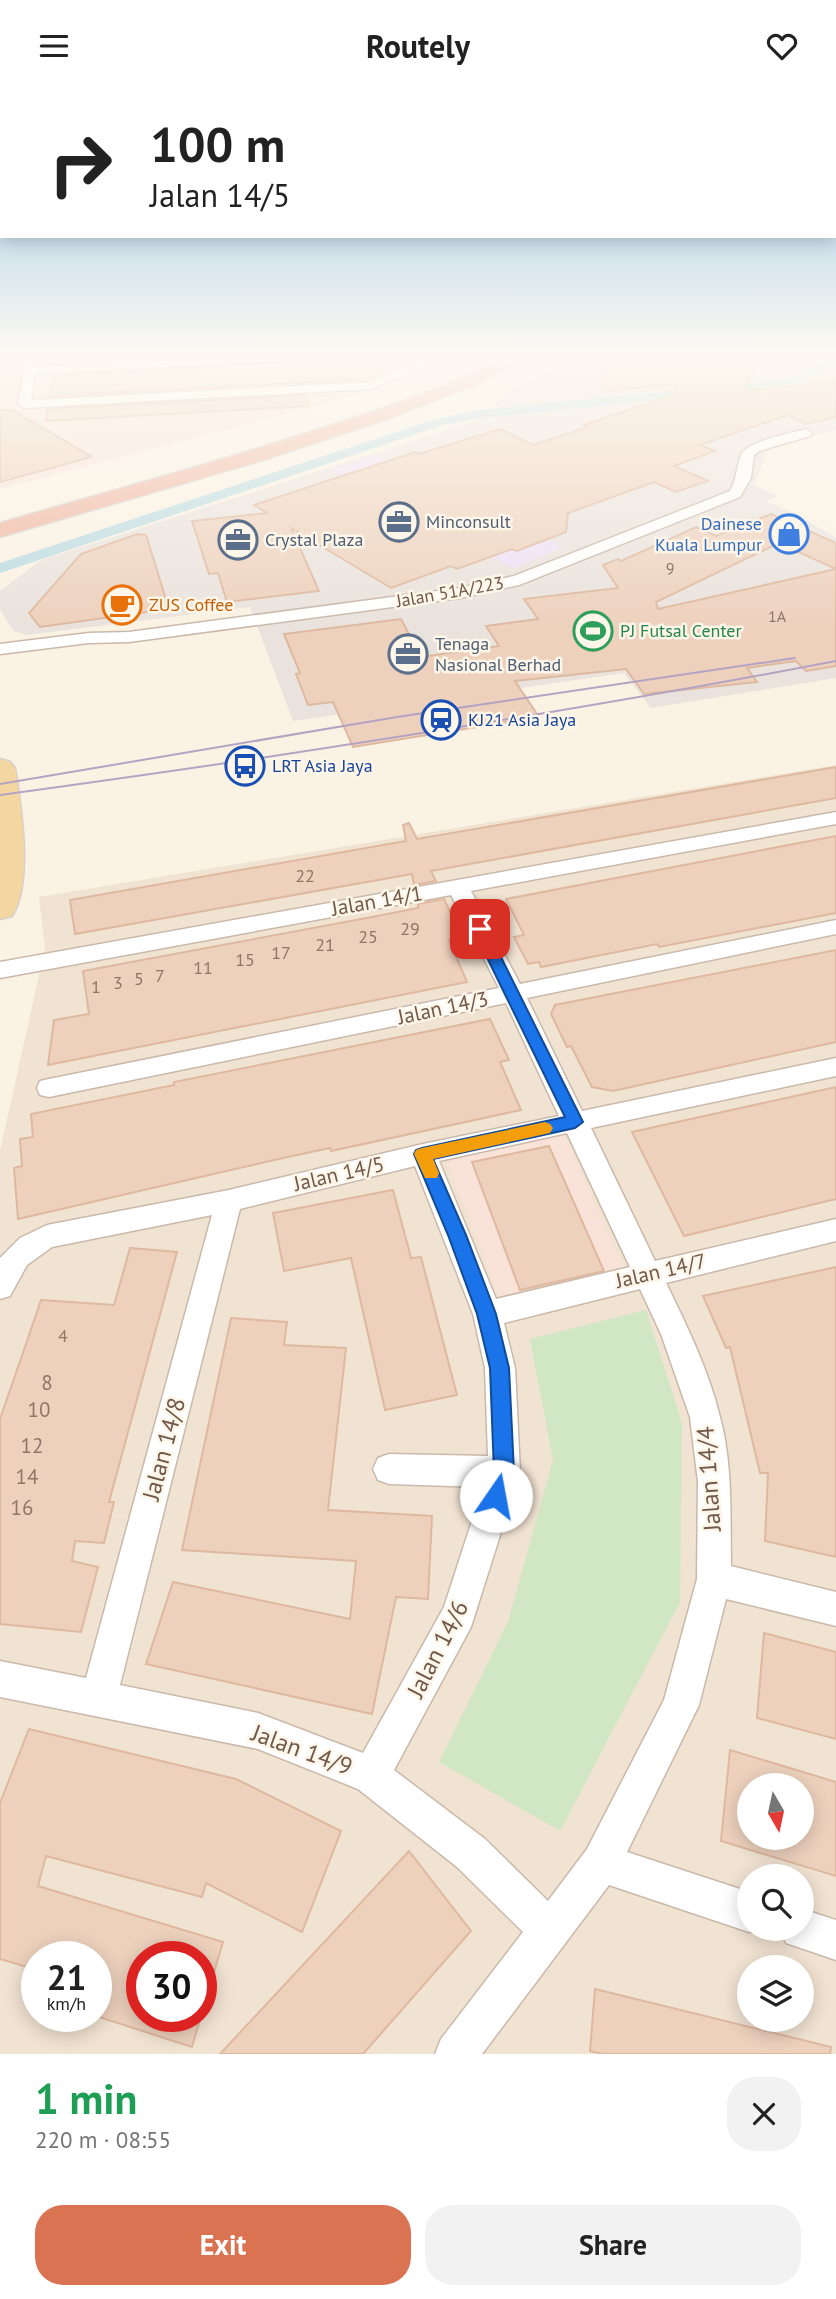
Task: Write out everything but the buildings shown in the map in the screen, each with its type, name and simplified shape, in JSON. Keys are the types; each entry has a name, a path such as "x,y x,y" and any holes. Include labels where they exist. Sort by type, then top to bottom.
{"highway":[{"path":"0,515 244,446"},
{"path":"0,530 288,446"},
{"path":"0,548 221,478 279,457 294,446"}],"main road":[{"path":"0,768 6,873 5,897 0,908"}],"street":[{"name":"Jalan 51A/223","path":"0,662 18,656 91,646 129,637 463,593 519,580 734,494 744,478 748,454 754,448 762,446"},
{"name":"Jalan 51A/223","path":"0,649 89,638 129,637"},
{"name":"Jalan 14/1","path":"0,970 836,818"},
{"name":"Jalan 14/4","path":"456,2054 601,1863 681,1705 714,1579 714,1482 705,1417 677,1334 513,993 458,887"},
{"name":"Jalan 14/3","path":"49,1088 836,927"},
{"name":"Jalan 14/5","path":"0,1287 16,1256 29,1245 47,1237 229,1201 422,1154 836,1067"},
{"name":"Jalan 14/6","path":"371,1775 460,1615 504,1472 499,1368 487,1314 422,1154"},
{"name":"Jalan 14/8","path":"99,1697 229,1201"},
{"name":"Jalan 14/7","path":"487,1314 836,1230"},
{"path":"389,1469 504,1472"},
{"path":"714,1579 836,1609"},
{"name":"Jalan 14/9","path":"0,1679 258,1731 371,1775 471,1853 550,1931"},
{"path":"601,1863 737,1908"},
{"path":"814,1933 836,1940"}],"shaded area":[{"path":"0,446 166,446 0,489"},
{"path":"398,446 776,446 770,447 754,485 778,496 766,501 798,515 836,538 836,678 651,708 624,673 293,721 250,607 27,635 14,631 0,610 0,591 41,560"},
{"path":"379,455 564,547 513,568 330,470"},
{"path":"836,765 836,2054 0,2054 0,1151 45,948 39,897"},
{"path":"564,1134 625,1272 501,1302 447,1162"}],"green space":[{"path":"646,1310 682,1423 680,1602 560,1831 439,1762 508,1622 553,1460 530,1339"}],"waterway":[{"path":"0,568 369,446"}],"tram line":[{"path":"0,784 397,717 795,658"},
{"path":"0,795 419,734 836,661"}],"slow traffic":[{"path":"431,1173 422,1154 545,1128"}],"place":[{"name":"Minconsult","path":"399,522"},
{"name":"Dainese Kuala Lumpur","path":"789,534"},
{"name":"Crystal Plaza","path":"238,540"},
{"name":"ZUS Coffee","path":"122,605"},
{"name":"PJ Futsal Center","path":"593,631"},
{"name":"Tenaga Nasional Berhad","path":"408,654"},
{"name":"KJ21 Asia Jaya","path":"441,720"},
{"name":"LRT Asia Jaya","path":"245,766"}],"route":[{"path":"480,929 575,1122 422,1154 487,1314 499,1368 504,1472 496,1496"}]}
